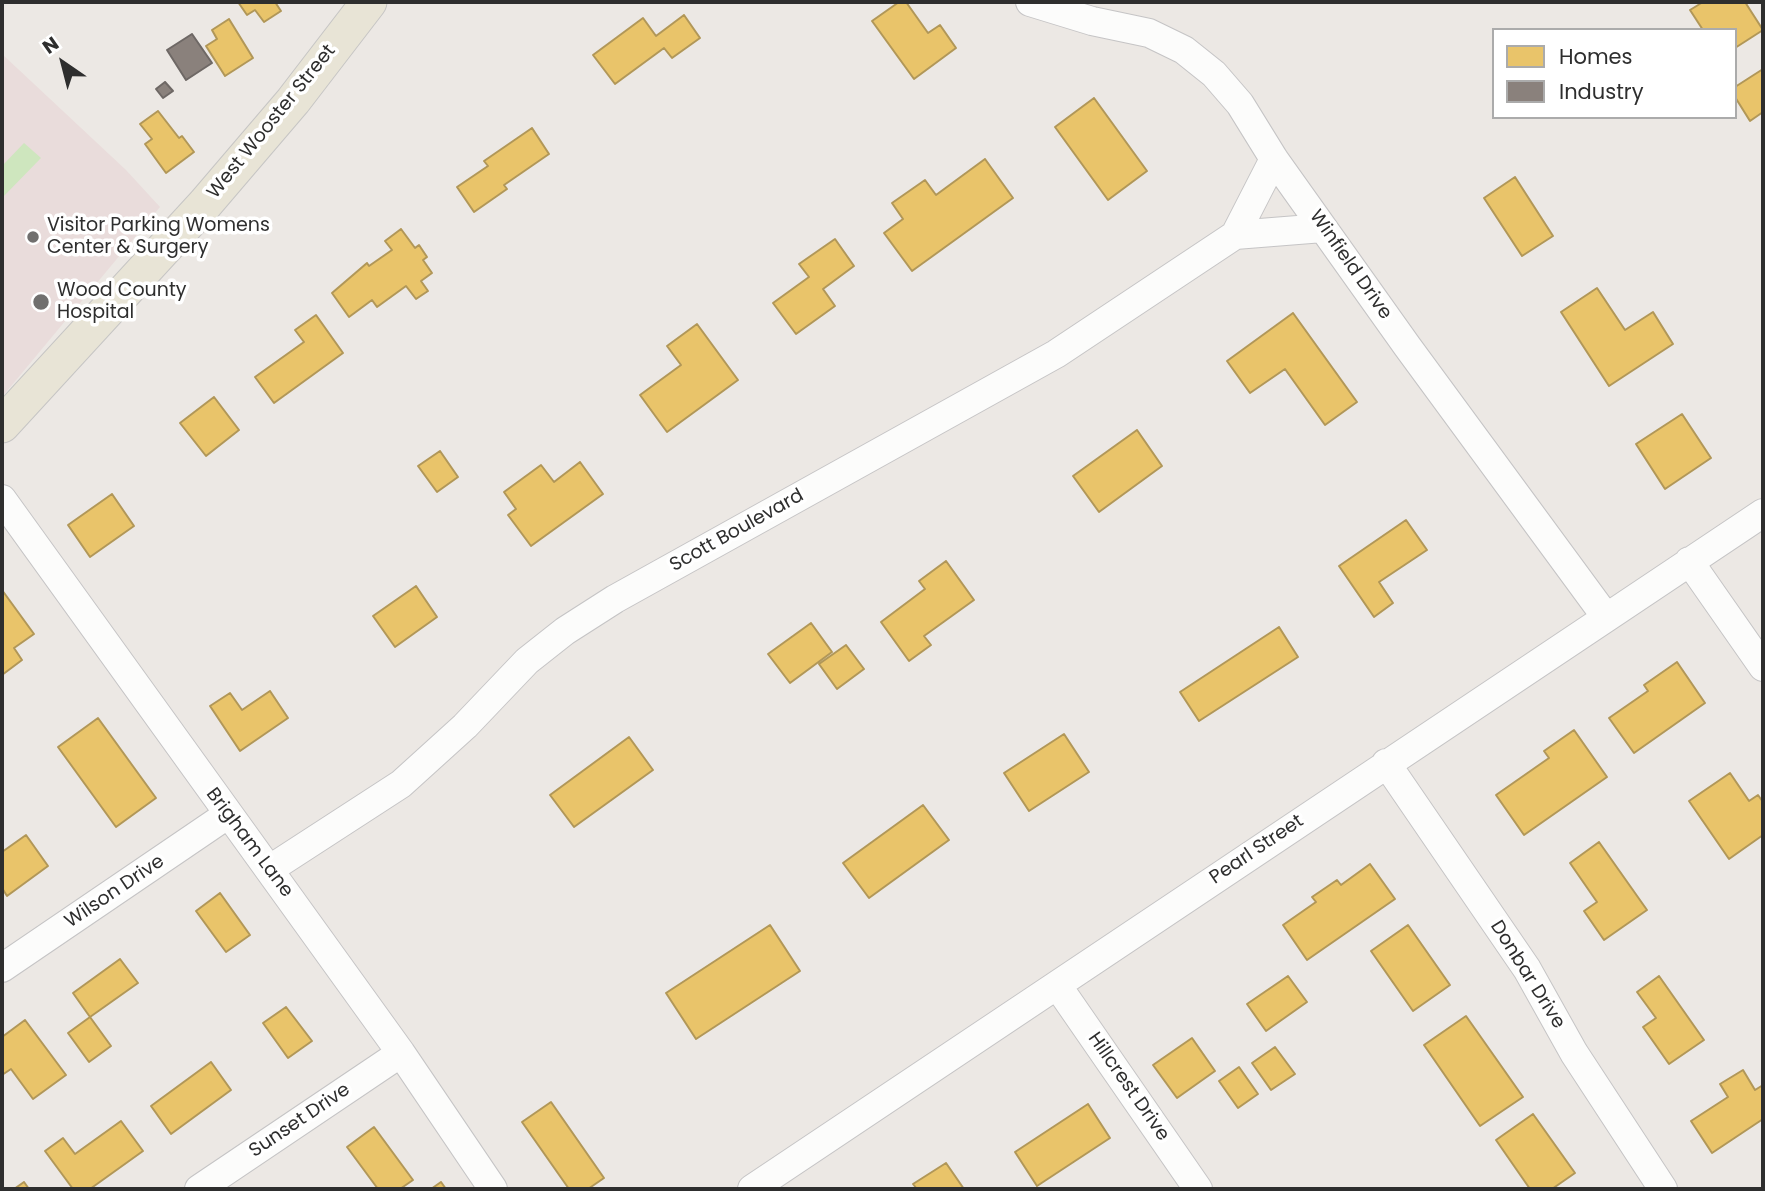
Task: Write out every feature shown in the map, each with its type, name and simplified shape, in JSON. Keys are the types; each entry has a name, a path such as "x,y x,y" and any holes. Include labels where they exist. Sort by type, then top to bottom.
{"main road":[{"name":"West Wooster Street","path":"2,425 205,204 293,101 369,2"}],"street":[{"name":"Winfield Drive","path":"1030,2 1091,21 1149,33 1184,50 1214,74 1240,104 1323,229 1606,617"},
{"name":"Scott Boulevard","path":"1235,236 1274,159"},
{"name":"Scott Boulevard","path":"270,869 401,784 465,726 527,661 565,631 615,599 1056,354 1235,236 1323,229"},
{"name":"Brigham Lane","path":"2,499 227,815 270,869 401,1053 493,1189"},
{"name":"Pearl Street","path":"752,1189 1763,513"},
{"path":"1689,561 1763,667"},
{"name":"Donbar Drive","path":"1386,763 1527,969 1574,1053 1663,1189"},
{"name":"Wilson Drive","path":"2,968 227,815"},
{"name":"Hillcrest Drive","path":"1057,985 1198,1189"},
{"name":"Sunset Drive","path":"199,1189 401,1053"}],"shaded area":[{"name":"Wood County Hospital","path":"2,54 126,170 160,207 2,397"}],"green space":[{"path":"24,143 41,158 2,198 2,166"}],"building: Homes":[{"path":"238,2 275,2 281,11 264,22 255,10 247,15"},
{"path":"899,2 906,2 928,33 940,25 956,48 914,79 872,21"},
{"path":"1703,2 1745,2 1763,30 1737,47 1737,28 1702,28 1690,10"},
{"path":"684,15 700,38 672,58 664,48 615,84 593,55 643,18 656,36"},
{"path":"229,19 253,58 225,76 206,46 217,39 212,30"},
{"path":"1763,69 1763,112 1750,121 1737,100 1737,86"},
{"path":"1094,98 1147,171 1108,200 1055,127"},
{"path":"158,111 194,152 166,173 145,144 152,139 140,124"},
{"path":"532,128 549,154 504,185 507,189 474,212 457,187 488,166 484,161"},
{"path":"985,159 1013,198 912,271 884,233 903,219 892,203 925,180 936,195"},
{"path":"1515,177 1553,236 1522,256 1484,198"},
{"path":"401,229 415,248 419,245 427,257 423,260 432,273 421,281 428,291 416,299 406,286 377,307 372,300 349,317 332,293 367,263 369,266 392,250 385,241"},
{"path":"835,239 854,266 823,289 835,306 796,334 773,303 809,277 799,264"},
{"path":"1597,288 1625,330 1653,312 1673,344 1609,386 1561,312"},
{"path":"1293,313 1357,402 1325,425 1285,369 1250,393 1227,361"},
{"path":"316,315 343,353 274,403 255,377 304,342 295,330"},
{"path":"697,324 738,380 667,432 640,395 681,365 667,346"},
{"path":"214,397 239,430 206,456 180,423"},
{"path":"1682,414 1711,458 1665,489 1636,444"},
{"path":"1137,430 1162,466 1099,512 1073,476"},
{"path":"440,451 458,477 437,492 418,466"},
{"path":"580,462 603,494 531,546 508,515 516,509 504,492 541,465 554,482"},
{"path":"112,494 134,526 90,557 68,525"},
{"path":"1406,520 1427,550 1379,582 1393,603 1374,617 1339,566"},
{"path":"946,561 974,600 924,636 931,645 909,661 881,622 925,589 919,581"},
{"path":"416,586 437,617 395,647 373,616"},
{"path":"2,590 34,634 14,648 22,660 2,675"},
{"path":"811,623 832,652 790,683 768,654"},
{"path":"1279,627 1298,657 1199,721 1180,692"},
{"path":"846,645 864,669 837,689 819,664"},
{"path":"1677,662 1705,703 1634,753 1609,718 1648,691 1644,685"},
{"path":"270,691 288,718 240,751 210,706 230,693 242,710"},
{"path":"98,718 156,798 116,827 58,747"},
{"path":"1574,730 1607,777 1524,835 1496,795 1549,758 1544,751"},
{"path":"1064,734 1089,772 1029,811 1004,773"},
{"path":"629,737 653,770 574,827 550,795"},
{"path":"1730,773 1749,801 1758,795 1763,802 1763,835 1729,859 1689,801"},
{"path":"923,805 949,840 869,898 843,863"},
{"path":"26,835 48,866 7,896 2,888 2,852"},
{"path":"1599,842 1647,910 1604,940 1584,911 1597,902 1570,863"},
{"path":"1370,864 1395,899 1307,960 1283,925 1316,902 1312,897 1337,880 1341,885"},
{"path":"220,893 250,935 226,952 196,911"},
{"path":"770,925 800,971 696,1039 666,993"},
{"path":"1408,925 1450,985 1413,1011 1371,951"},
{"path":"120,959 138,983 90,1017 73,993"},
{"path":"1288,976 1307,1002 1266,1031 1247,1004"},
{"path":"1659,976 1704,1040 1669,1064 1643,1027 1656,1018 1637,992"},
{"path":"286,1007 312,1041 288,1058 263,1023"},
{"path":"1466,1016 1523,1097 1480,1126 1424,1045"},
{"path":"90,1017 111,1046 89,1062 68,1033"},
{"path":"25,1020 66,1075 33,1099 11,1069 2,1075 2,1037"},
{"path":"1192,1038 1215,1071 1177,1098 1153,1065"},
{"path":"1275,1047 1295,1074 1271,1090 1252,1063"},
{"path":"211,1062 231,1090 171,1134 151,1106"},
{"path":"1239,1067 1258,1094 1238,1108 1219,1081"},
{"path":"1743,1070 1755,1090 1763,1085 1763,1119 1712,1153 1691,1121 1728,1097 1720,1084"},
{"path":"551,1102 604,1178 588,1189 569,1189 522,1122"},
{"path":"1088,1104 1110,1138 1037,1186 1015,1152"},
{"path":"1533,1114 1575,1173 1552,1189 1530,1189 1496,1140"},
{"path":"121,1121 143,1151 90,1189 73,1189 45,1151 63,1138 75,1154"},
{"path":"374,1127 413,1180 400,1189 378,1189 347,1147"},
{"path":"946,1163 964,1189 917,1189 913,1184"},
{"path":"24,1182 29,1189 14,1189"},
{"path":"441,1182 446,1189 431,1189"}],"building: Industry":[{"path":"192,34 212,63 186,80 167,50"},
{"path":"165,82 173,91 163,98 156,89"}],"place":[{"name":"Visitor Parking Womens Center & Surgery","path":"33,237"},
{"name":"Wood County Hospital","path":"41,302"}]}
